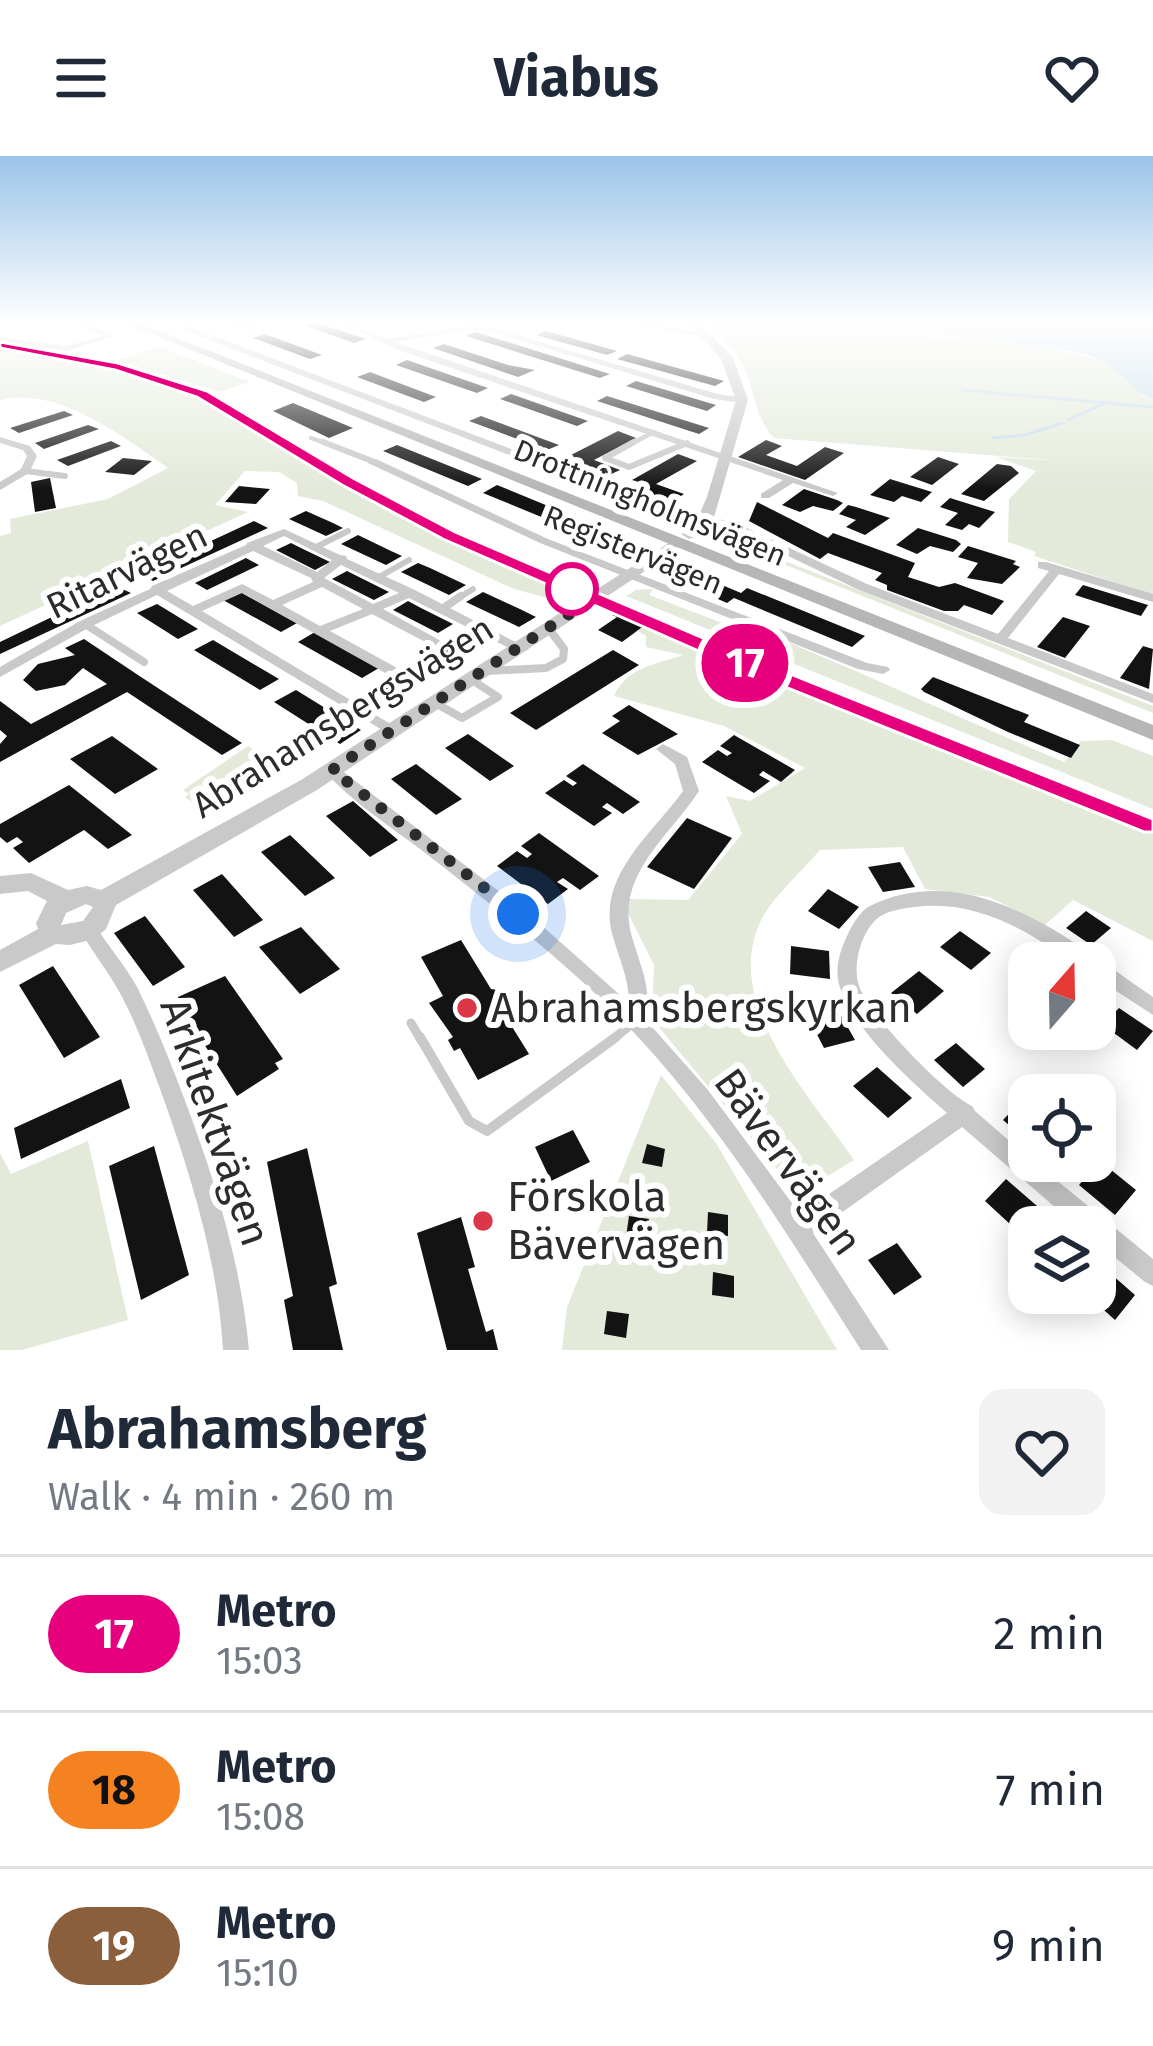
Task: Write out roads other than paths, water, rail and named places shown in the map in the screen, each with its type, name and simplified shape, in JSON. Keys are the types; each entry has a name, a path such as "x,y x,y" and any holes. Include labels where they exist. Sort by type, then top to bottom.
{"main road":[{"name":"Drottningholmsvägen","path":"270,378 1153,720"},
{"name":"Drottningholmsvägen","path":"283,378 1153,733"}],"street":[{"name":"Drottningholmsvägen","path":"324,378 580,479 706,517 802,561 1153,699"},
{"path":"494,378 833,493"},
{"path":"653,378 742,400"},
{"path":"706,517 742,400 735,378"},
{"path":"0,440 27,448 32,456 25,471 0,487"},
{"name":"Registervägen","path":"372,461 628,575 883,670"},
{"path":"765,496 792,478"},
{"name":"Abrahamsbergsvägen","path":"102,901 221,838 394,732 682,539 706,517"},
{"name":"Ritarvägen","path":"0,673 85,624 251,545 284,532 318,546"},
{"path":"251,545 446,647 375,691"},
{"path":"318,546 522,649"},
{"path":"272,605 318,579 342,558"},
{"path":"1000,640 1049,567 1153,598"},
{"path":"193,611 242,587 399,675"},
{"path":"156,589 394,732"},
{"path":"319,631 341,625 368,608 387,607 411,593"},
{"path":"635,1021 643,1002 618,918 621,891 642,851 691,791 688,771 663,749"},
{"name":"Bävervägen","path":"332,770 547,937 635,1021 797,1230 877,1350"},
{"path":"0,885 32,882 66,900"},
{"path":"0,962 53,933 70,937 89,930 104,915 102,901 87,895 66,900 49,917 53,933"},
{"path":"1058,942 1024,919 986,904 950,897 894,902 873,912 862,925 847,958 849,985 877,1030 965,1113 1153,1274"},
{"name":"Arkitektvägen","path":"89,930 133,999 174,1103 228,1281 236,1350"},
{"path":"1116,982 1153,1007"},
{"path":"797,1230 965,1113"}],"lane":[{"path":"653,432 605,458 629,467 687,443"},
{"path":"310,438 372,461"},
{"path":"25,471 65,476"},
{"path":"318,546 348,531"},
{"path":"379,577 409,560"},
{"path":"442,609 473,589"},
{"path":"85,624 143,662"},
{"path":"479,676 546,668 563,659 564,650 549,629"},
{"path":"411,1023 469,1121 487,1131 596,1055 635,1021"}],"water":[{"path":"1122,378 1153,378 1153,399"}],"waterway":[{"path":"963,390 1153,407"},
{"path":"1068,420 1103,404"},
{"path":"993,438 1025,435 1062,423"}],"railway":[{"path":"151,378 202,394 282,442"},
{"path":"282,442 449,536 597,599"},
{"path":"282,442 287,445"},
{"path":"590,596 1074,794"},
{"path":"1066,791 1153,826"}],"metro line":[{"name":"17","path":"151,378 233,409 348,482 449,536 741,661 1153,826"}],"place":[{"name":"Abrahamsbergskyrkan","path":"467,1008"},
{"name":"Förskola Bävervägen","path":"483,1221"}]}
